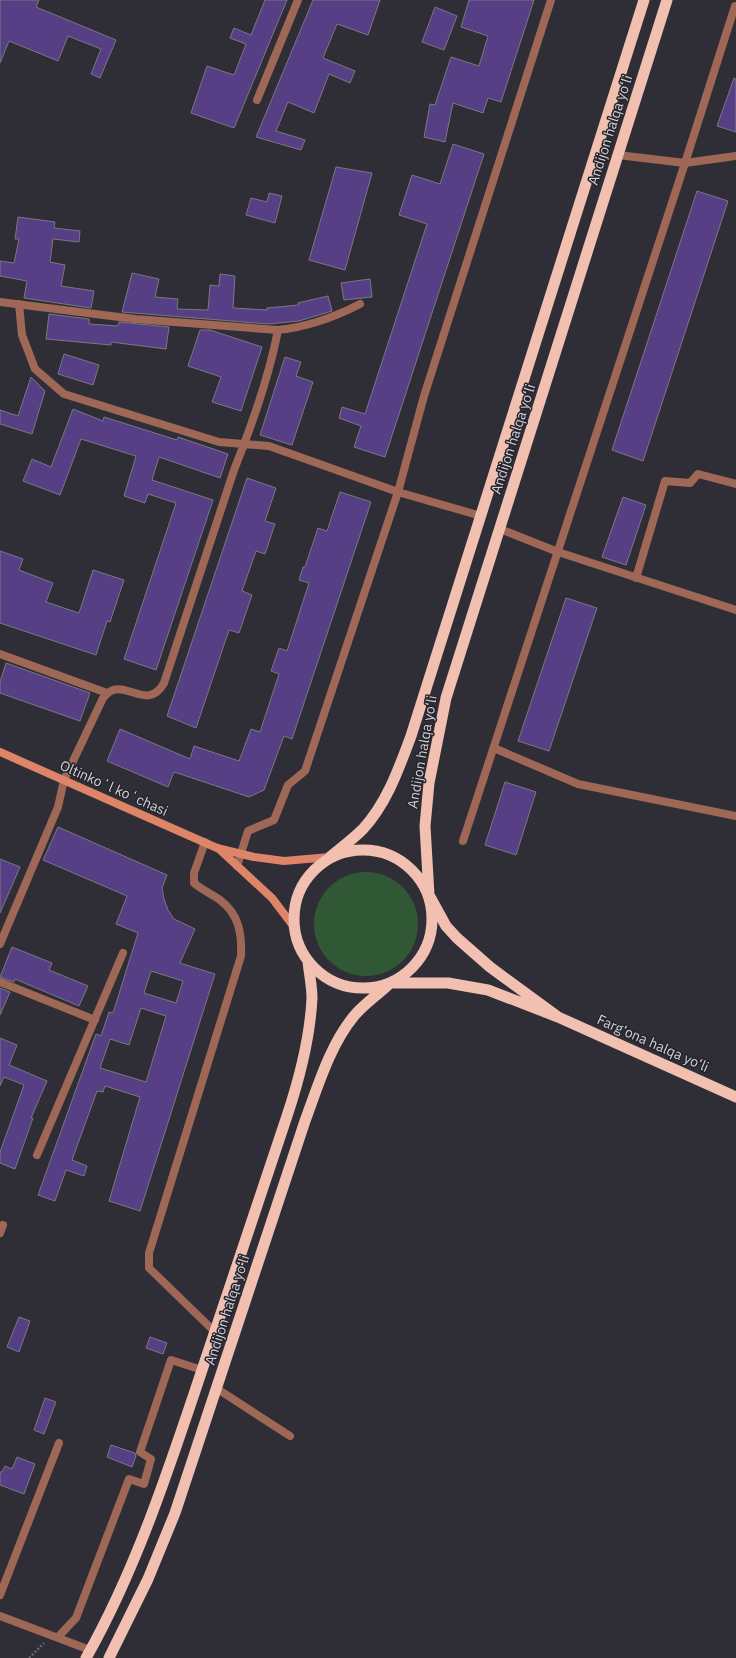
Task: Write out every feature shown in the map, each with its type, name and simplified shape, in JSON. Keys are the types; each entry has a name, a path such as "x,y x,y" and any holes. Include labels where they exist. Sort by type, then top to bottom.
{"highway":[{"name":"Andijon halqa yo‘li","path":"330,857 363,828 386,794 399,770 644,0"},
{"name":"Andijon halqa yo‘li","path":"429,895 425,826 429,784 446,698 667,0"},
{"path":"353,850 377,850 399,859 417,874 429,895 434,916 431,937 423,956 409,972 390,983 368,989 345,986 324,977 308,961 299,945 294,927 294,906 301,886 314,870 330,857 353,850"},
{"name":"Farg‘ona halqa yo‘li","path":"429,895 446,926 457,938 490,966 558,1017"},
{"name":"Andijon halqa yo‘li","path":"88,1654 129,1571 156,1505 301,1072 309,1031 312,997 308,961"},
{"name":"Andijon halqa yo‘li","path":"109,1658 148,1579 175,1512 322,1076 340,1037 354,1016 390,983"},
{"name":"Farg‘ona halqa yo‘li","path":"390,983 448,983 488,990 558,1017 736,1097"}],"main road":[{"name":"Oltinkoʻl koʻchasi","path":"0,752 217,848 241,854 284,861 330,857"},
{"name":"Oltinkoʻl koʻchasi","path":"217,848 272,898 294,927"}],"street":[{"path":"256,100 298,0"},
{"path":"237,866 248,831 274,820 288,785 305,771 398,492 429,381 552,0"},
{"path":"463,841 735,6"},
{"path":"618,155 685,163 736,156"},
{"path":"0,302 135,318 278,330 301,328 334,318 360,304"},
{"path":"19,304 22,335 35,369 64,394 219,442 269,446 398,492 481,516"},
{"path":"0,944 58,807 64,780 107,693 112,690 121,689 144,696 150,696 159,692 164,683 232,478 245,444 274,352 278,330"},
{"path":"636,578 665,481 690,483 698,474 736,484"},
{"path":"500,529 558,552 736,610"},
{"path":"0,654 107,693"},
{"path":"494,748 578,784 736,816"},
{"path":"205,842 194,873 194,883 221,900 236,918 242,937 241,956 149,1253 149,1268 214,1332"},
{"path":"37,1155 123,954"},
{"path":"0,982 95,1020"},
{"path":"55,1636 76,1618 129,1479 144,1484 151,1459 140,1452 171,1360 202,1370"},
{"path":"216,1388 290,1436"},
{"path":"0,1595 59,1443"},
{"path":"0,1616 55,1636 88,1654"}],"path":[{"path":"29,1658 55,1636"}],"green space":[{"path":"366,872 386,876 395,880 403,887 410,895 414,904 418,924 414,944 410,953 403,961 395,968 386,972 366,976 346,972 337,968 329,961 322,953 318,944 314,924 318,904 322,895 329,887 337,880 346,876"}],"building":[{"path":"0,0 39,0 36,7 116,40 100,78 91,74 101,49 68,36 58,61 9,41 0,63"},
{"path":"265,0 287,0 234,128 191,113 207,66 234,75 246,44 230,38 234,28 251,35"},
{"path":"313,0 380,0 368,35 337,24 323,58 355,71 350,83 329,74 314,113 288,102 276,131 305,140 301,150 256,137"},
{"path":"469,0 534,0 501,102 488,98 483,113 453,103 445,142 424,137 430,104 435,105 451,57 479,66 488,36 461,27"},
{"path":"435,7 457,16 444,50 422,42"},
{"path":"734,78 736,79 736,132 717,126"},
{"path":"453,144 484,154 385,457 354,447 361,426 339,418 342,407 365,414 427,224 399,215 412,175 440,184"},
{"path":"336,167 372,173 345,270 309,260"},
{"path":"697,191 728,201 643,461 612,450"},
{"path":"269,193 282,196 275,223 246,215 251,198 267,202"},
{"path":"18,217 55,222 54,228 80,231 79,242 53,239 50,262 65,265 61,286 94,291 91,308 24,298 27,281 0,276 0,261 14,263 19,239 15,239"},
{"path":"132,273 159,279 155,297 178,299 177,309 208,310 210,285 219,286 220,274 235,276 233,308 267,310 267,308 299,305 298,303 328,296 332,311 299,321 268,324 122,312"},
{"path":"370,279 372,297 344,300 341,283"},
{"path":"49,314 89,319 89,324 118,326 119,322 169,327 166,349 111,342 111,345 46,339"},
{"path":"200,330 210,330 262,347 241,411 212,402 221,377 188,366"},
{"path":"64,354 99,365 93,385 58,374"},
{"path":"285,357 301,362 296,376 313,382 292,445 260,435"},
{"path":"31,377 45,391 32,434 0,424 0,410 18,416"},
{"path":"73,409 103,421 104,417 177,440 178,437 228,454 220,478 159,457 152,480 213,500 156,670 124,659 176,503 148,494 145,503 124,496 136,456 81,439 60,495 23,481 32,459 51,467"},
{"path":"247,478 276,488 265,521 275,524 265,554 256,551 242,591 252,595 239,633 229,630 196,728 167,716"},
{"path":"340,492 371,502 292,739 284,736 264,790 249,797 174,772 168,787 107,761 120,729 190,759 194,746 239,761 251,729 260,732 279,674 271,671 279,648 287,651 309,583 299,580 303,567 305,567 318,528 327,531"},
{"path":"623,497 646,505 626,565 602,557"},
{"path":"0,551 23,559 19,570 53,583 46,602 79,613 93,570 124,580 110,622 107,621 96,655 0,623"},
{"path":"566,598 597,608 549,751 518,741"},
{"path":"6,663 90,693 80,721 0,693 0,682"},
{"path":"505,782 536,792 516,855 485,845"},
{"path":"58,827 167,875 162,888 168,910 174,919 195,929 180,963 215,974 140,1211 109,1201 140,1097 105,1086 103,1092 97,1091 72,1160 87,1166 84,1176 66,1170 55,1201 38,1195 96,1034 101,1036 109,1012 113,1013 138,933 116,924 127,896 43,860","holes":["151,971 183,981 176,1003 144,993","141,1008 166,1016 146,1082 100,1068 110,1039 129,1045"]},
{"path":"0,859 20,867 0,913"},
{"path":"12,947 52,963 49,970 88,986 79,1006 15,979 14,982 0,977"},
{"path":"0,988 10,992 0,1015"},
{"path":"0,1038 17,1045 9,1065 47,1081 31,1118 33,1118 15,1169 0,1163 0,1152 24,1085 4,1077 0,1086"},
{"path":"19,1317 30,1321 19,1352 7,1347"},
{"path":"150,1337 167,1343 163,1354 146,1348"},
{"path":"45,1398 56,1402 44,1434 34,1430"},
{"path":"111,1445 135,1453 136,1456 132,1467 107,1457"},
{"path":"17,1457 35,1464 24,1494 0,1485 0,1472 2,1472 5,1466 12,1469"}]}
